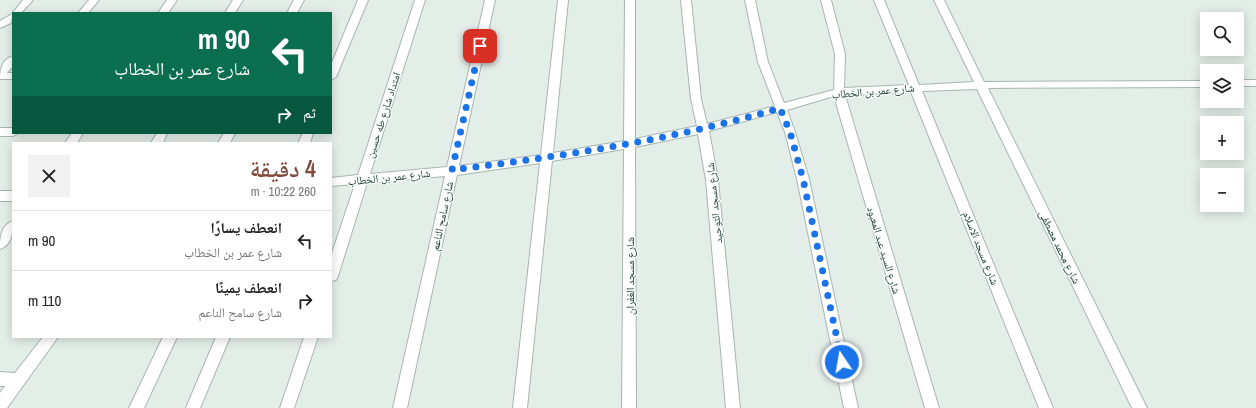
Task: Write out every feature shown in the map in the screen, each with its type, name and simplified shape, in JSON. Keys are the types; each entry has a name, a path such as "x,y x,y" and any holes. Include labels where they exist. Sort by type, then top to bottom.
{"street":[{"path":"17,12 28,0"},
{"path":"85,12 94,0"},
{"path":"164,12 172,0"},
{"path":"231,12 238,0"},
{"path":"293,12 299,0"},
{"path":"332,75 363,0"},
{"name":"امتداد شارع طه حسين","path":"332,273 420,0"},
{"name":"شارع سامح الناعم","path":"400,408 490,0"},
{"path":"520,408 563,0"},
{"name":"شارع مسجد الغفران","path":"629,408 630,0"},
{"name":"شارع مسجد التوحيد","path":"686,0 696,100 709,158 712,180 733,408"},
{"path":"750,0 763,62 790,132 803,179 851,408"},
{"name":"شارع السيد عبد المعبود","path":"826,0 840,54 838,92 932,408"},
{"name":"شارع مسجد الاسلام","path":"879,0 916,87 1046,408"},
{"name":"شارع محمد مصطفى","path":"939,0 1140,408"},
{"path":"0,25 12,17"},
{"path":"0,76 12,60"},
{"path":"0,76 12,76"},
{"path":"1244,83 1256,83"},
{"name":"شارع عمر بن الخطاب","path":"332,182 452,170 546,158 630,144 702,129 838,92 981,85 1200,84"},
{"path":"0,132 12,132"},
{"path":"0,196 12,196"},
{"path":"0,244 12,227"},
{"path":"0,405 50,338"},
{"path":"136,408 170,338"},
{"path":"193,408 222,338"},
{"path":"287,408 311,338"},
{"path":"0,379 20,380"}],"route":[{"path":"480,46 452,170 546,158 630,144 702,129 780,108 790,132 803,179 842,362"}]}
